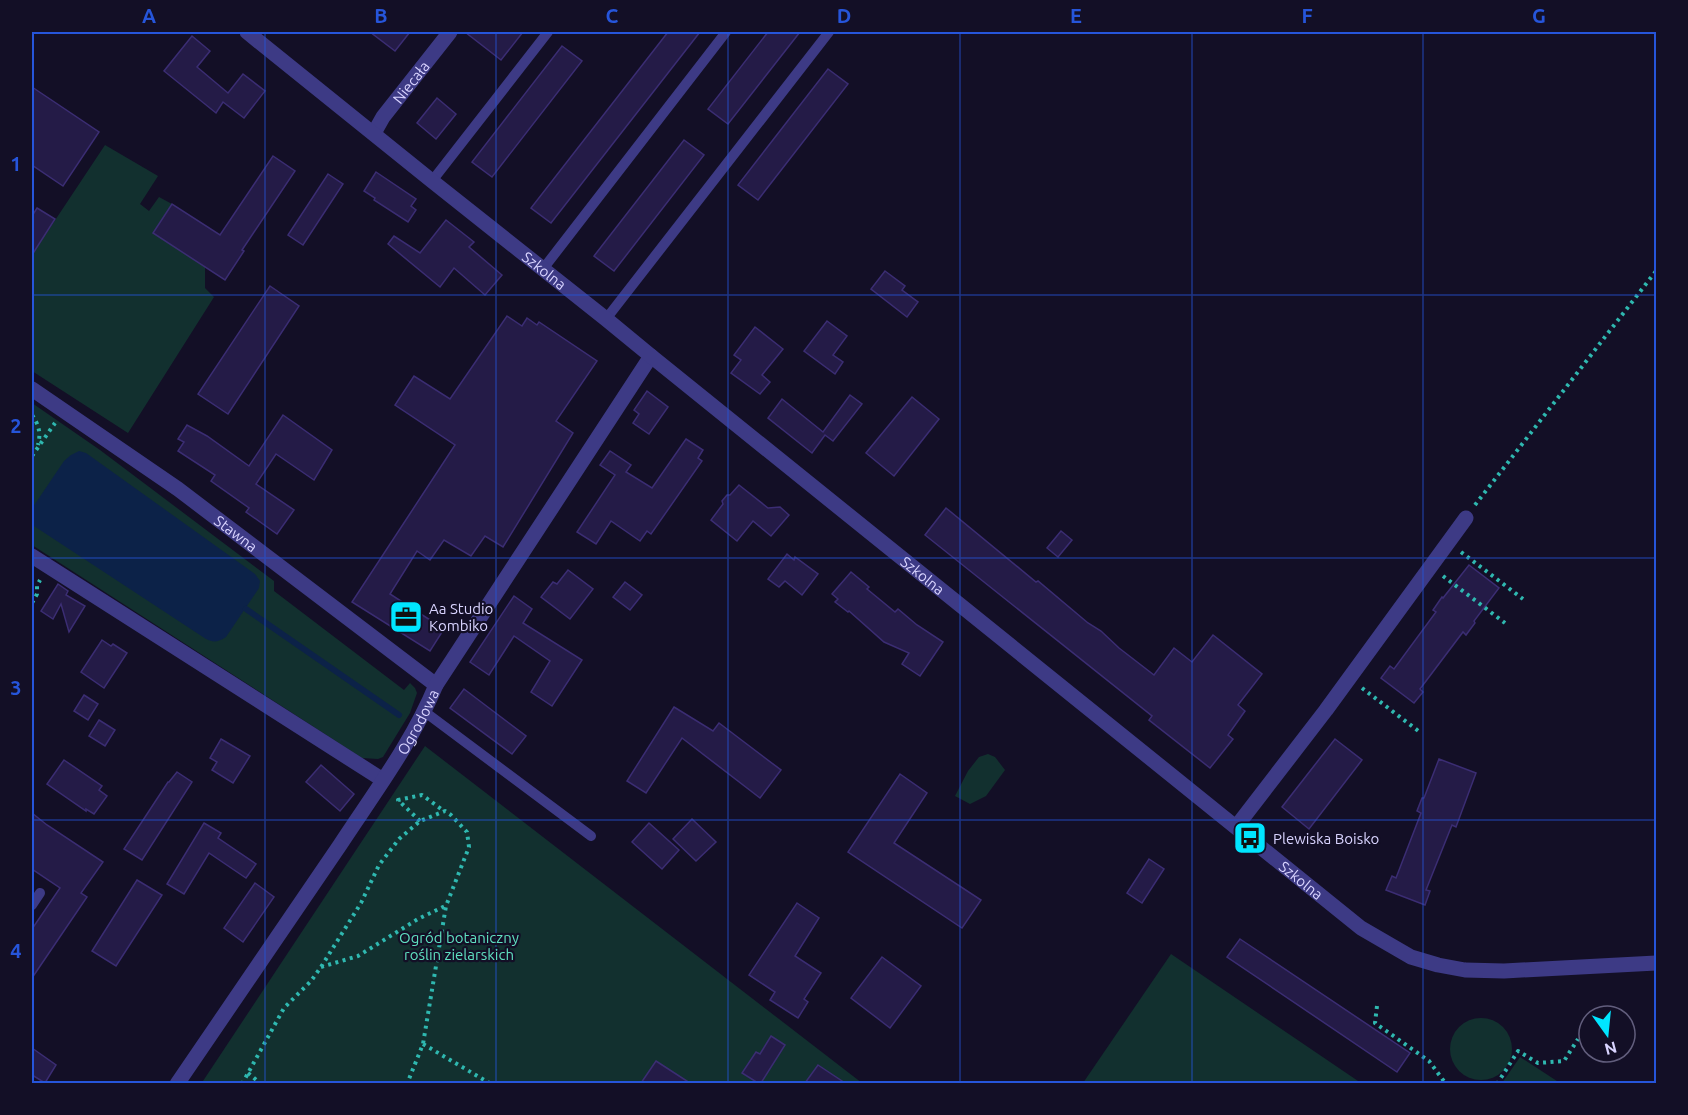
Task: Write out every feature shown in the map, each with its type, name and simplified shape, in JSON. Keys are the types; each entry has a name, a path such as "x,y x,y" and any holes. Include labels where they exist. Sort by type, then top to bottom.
{"street":[{"name":"Szkolna","path":"247,32 1361,928 1411,957 1465,970 1504,971 1656,963"},
{"name":"Niecała","path":"374,133 383,117 450,32"},
{"name":"Ogrodowa","path":"177,1083 407,744 436,685 651,356"},
{"name":"Stawna","path":"32,389 178,489 436,685"},
{"path":"1236,827 1466,518"},
{"path":"32,556 383,780"}],"lane":[{"path":"432,181 548,32"},
{"path":"543,269 726,32"},
{"path":"606,319 829,32"},
{"path":"425,711 591,836"},
{"path":"32,905 40,893"}],"path":[{"path":"1466,518 1656,271"},
{"path":"32,456 63,410"},
{"path":"32,415 38,423 40,437 37,449"},
{"path":"1448,542 1522,599"},
{"path":"1431,566 1504,623"},
{"path":"32,603 37,594 37,586 44,575"},
{"path":"1349,678 1421,733"},
{"path":"389,801 422,795 451,815 467,832 469,847 446,906 423,1044 408,1083"},
{"path":"398,800 420,821"},
{"path":"242,1083 284,1008 311,981 321,967 361,903 379,864 399,839 420,821 445,811"},
{"path":"321,967 358,956 418,919 446,906"},
{"path":"1377,1006 1375,1023 1429,1061 1446,1083"},
{"path":"1497,1083 1518,1051 1538,1063 1564,1061 1577,1041"},
{"path":"423,1044 491,1083"},
{"path":"248,1073 261,1083"}],"green space":[{"path":"105,145 158,176 140,204 149,211 159,197 172,204 205,267 205,288 214,297 128,433 32,371 32,255"},
{"path":"32,403 100,450 274,581 274,591 404,690 410,683 415,688 417,693 410,713 383,757 362,758 32,545"},
{"name":"Ogród botaniczny roślin zielarskich","path":"425,746 862,1083 201,1084"},
{"path":"988,754 995,757 1005,770 986,796 970,804 955,796 968,771 979,757"},
{"path":"1171,954 1361,1083 1083,1083"},
{"path":"1481,1018 1493,1020 1503,1027 1510,1037 1512,1049 1510,1061 1503,1071 1493,1078 1481,1080 1469,1078 1459,1071 1452,1061 1450,1049 1452,1037 1459,1027 1469,1020"},
{"path":"1520,1057 1560,1083 1502,1083"}],"water":[{"path":"79,451 86,453 255,574 260,581 259,588 226,637 216,641 206,639 34,526 33,507 64,461"}],"building":[{"path":"370,32 410,32 395,51"},
{"path":"465,32 523,32 501,60"},
{"path":"668,32 700,32 551,223 531,208"},
{"path":"768,32 800,32 728,124 708,109"},
{"path":"192,36 210,51 197,67 228,93 243,74 265,91 244,118 223,102 216,113 164,71"},
{"path":"562,46 582,61 492,177 472,162"},
{"path":"828,69 848,84 758,200 738,185"},
{"path":"32,87 99,132 63,186 32,165"},
{"path":"437,98 456,114 436,139 417,123"},
{"path":"684,140 704,155 614,271 594,256"},
{"path":"273,156 295,171 242,250 244,251 225,280 153,233 172,204 220,235"},
{"path":"376,172 416,199 411,206 416,210 408,222 364,191"},
{"path":"328,174 343,184 303,245 288,235"},
{"path":"37,208 55,219 32,255 32,216"},
{"path":"446,220 474,242 469,247 502,275 485,295 454,268 440,287 388,244 394,236 420,253"},
{"path":"885,271 905,286 902,290 918,302 907,317 871,289"},
{"path":"270,286 299,306 228,414 198,394"},
{"path":"507,316 522,326 527,318 537,325 539,322 597,361 556,421 573,433 503,547 485,536 471,556 444,540 430,560 417,551 390,594 444,629 430,651 352,602 455,445 395,405 414,376 450,399"},
{"path":"827,321 847,336 833,355 843,362 835,374 804,351"},
{"path":"755,327 783,349 762,375 770,382 760,394 731,373 741,360 734,355"},
{"path":"647,391 668,407 649,434 633,423 639,414 634,410"},
{"path":"850,395 862,404 833,441 825,435 812,453 768,418 782,399 823,432"},
{"path":"912,397 939,419 894,476 866,453"},
{"path":"283,415 332,450 314,480 276,454 256,484 294,510 277,534 246,512 249,508 211,481 215,475 178,451 184,442 178,439 187,425 207,436 249,466"},
{"path":"686,439 703,450 698,458 702,461 651,534 647,531 640,541 611,521 596,544 577,532 615,475 600,465 610,451 631,465 626,472 652,488"},
{"path":"739,485 768,508 780,507 789,515 771,536 753,521 737,541 711,520 723,504 722,501"},
{"path":"946,508 1154,675 1174,648 1192,662 1213,635 1262,674 1238,705 1245,711 1228,735 1233,739 1210,768 1149,720 1152,716 925,535"},
{"path":"1061,531 1072,540 1058,557 1047,548"},
{"path":"787,554 794,560 795,557 818,574 802,595 785,581 779,587 768,579"},
{"path":"1469,565 1499,588 1466,635 1463,632 1420,689 1423,692 1414,703 1381,678 1390,666 1394,669 1436,612 1433,610 1442,597"},
{"path":"568,570 593,589 570,619 541,597 553,582 557,584"},
{"path":"851,572 869,587 867,589 895,612 898,609 943,642 920,676 902,664 909,653 884,642 849,611 835,602 838,599 832,594"},
{"path":"625,582 642,595 630,610 613,597"},
{"path":"58,584 68,591 66,595 85,606 69,632 61,604 53,619 41,611"},
{"path":"514,596 532,609 523,623 582,660 552,706 531,692 550,661 514,636 489,675 470,662"},
{"path":"102,640 127,653 104,688 81,672"},
{"path":"464,689 526,736 512,754 450,708"},
{"path":"84,695 98,704 88,720 74,711"},
{"path":"674,707 713,731 719,723 781,770 760,798 682,738 646,793 627,781"},
{"path":"99,720 115,730 105,746 89,736"},
{"path":"221,739 250,756 233,783 212,770 217,762 210,758"},
{"path":"1335,739 1362,760 1309,829 1282,807"},
{"path":"1439,759 1476,773 1456,827 1452,825 1426,890 1430,891 1425,905 1386,890 1392,876 1396,878 1421,813 1417,811"},
{"path":"64,760 102,786 99,790 107,796 94,814 47,784"},
{"path":"321,765 354,794 340,811 306,782"},
{"path":"177,772 192,782 142,860 124,849"},
{"path":"900,774 927,793 894,843 981,900 962,928 848,852"},
{"path":"32,813 103,862 81,893 87,897 32,978 32,929 60,888 32,869"},
{"path":"692,819 716,842 696,861 673,839"},
{"path":"204,823 221,833 218,838 256,864 246,878 209,853 184,894 167,884"},
{"path":"649,823 679,850 662,869 632,842"},
{"path":"1149,859 1164,869 1142,903 1127,893"},
{"path":"137,880 162,895 116,966 92,951"},
{"path":"255,883 274,897 243,942 224,928"},
{"path":"797,903 819,918 795,956 821,973 804,999 808,1002 798,1018 770,1000 775,992 749,975"},
{"path":"1240,939 1410,1053 1397,1072 1227,957"},
{"path":"882,957 921,986 890,1028 851,998"},
{"path":"771,1036 785,1045 761,1083 758,1083 742,1073 756,1052 760,1054"},
{"path":"32,1048 56,1065 45,1083 32,1075"},
{"path":"656,1061 690,1083 641,1083"},
{"path":"818,1065 845,1083 805,1083"}],"waterway":[{"path":"246,609 399,715"}],"place":[{"name":"Aa Studio Kombiko","path":"406,617"},
{"name":"Plewiska Boisko","path":"1250,838"}]}
